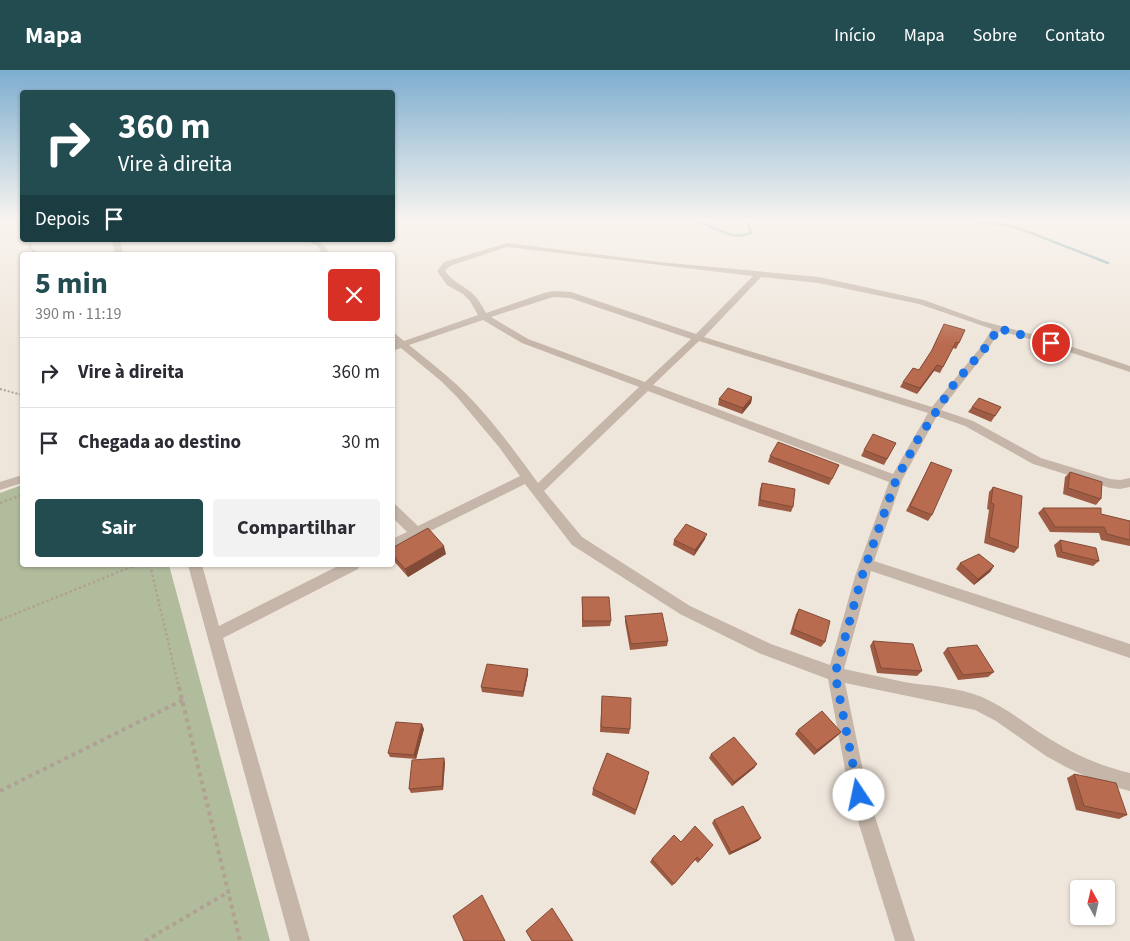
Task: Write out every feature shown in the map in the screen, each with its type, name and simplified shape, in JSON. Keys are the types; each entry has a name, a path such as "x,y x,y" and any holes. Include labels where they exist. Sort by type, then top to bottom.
{"street":[{"path":"454,262 441,268 444,278 466,292 474,300 483,316 525,341 896,480"},
{"path":"646,262 819,280 898,295 1130,369"},
{"path":"536,491 698,337 759,274"},
{"path":"398,347 544,296 562,294 837,382 935,411 975,426 1038,461 1057,468 1106,482 1118,484 1130,482"},
{"path":"905,941 859,795 835,674 866,564 896,480 935,411 954,384 992,340 997,328"},
{"path":"398,347 461,395 503,444 526,478 577,541 685,610 766,649 835,674 902,689 958,698 977,704 1002,716 1052,750 1072,761 1100,774 1130,782"},
{"path":"395,544 526,478"},
{"path":"0,486 20,480"},
{"path":"395,511 416,533"},
{"path":"866,564 1130,651"},
{"path":"196,567 300,941"},
{"path":"215,635 349,567"}],"path":[{"path":"0,389 20,394"},
{"path":"0,503 20,496"},
{"path":"0,620 131,567"},
{"path":"150,567 230,891 240,941"},
{"path":"0,791 183,700"},
{"path":"145,941 230,891"}],"green space":[{"path":"20,486 20,567 170,567 270,941 0,941 0,493"}],"building":[{"path":"944,324 965,330 959,343 956,342 943,367 937,365 920,388 903,382 913,368 919,370 932,350"},
{"path":"728,388 752,397 743,408 719,399"},
{"path":"979,398 1001,407 995,416 972,407"},
{"path":"873,434 896,443 887,459 864,450"},
{"path":"778,442 839,465 832,479 770,456"},
{"path":"931,462 952,470 932,515 910,506"},
{"path":"1070,472 1102,482 1101,499 1068,488"},
{"path":"762,483 795,489 793,507 760,500"},
{"path":"993,487 1022,496 1018,548 989,537 994,504 991,503"},
{"path":"1043,508 1101,508 1101,514 1130,521 1130,540 1107,534 1104,527 1055,527"},
{"path":"686,524 707,534 695,550 674,540"},
{"path":"428,528 444,546 405,569 395,557 395,546"},
{"path":"1060,540 1096,548 1099,561 1062,552"},
{"path":"979,554 994,566 978,579 960,563"},
{"path":"582,597 609,597 611,621 583,621"},
{"path":"799,609 830,621 825,642 793,629"},
{"path":"662,613 668,641 631,644 625,616"},
{"path":"873,641 913,644 922,671 881,668"},
{"path":"977,645 994,672 963,675 947,648"},
{"path":"487,664 528,669 523,692 481,687"},
{"path":"602,696 631,698 630,729 601,727"},
{"path":"822,711 841,732 817,750 798,730"},
{"path":"396,722 422,724 414,755 388,753"},
{"path":"734,737 757,764 734,782 711,754"},
{"path":"607,753 649,772 636,810 593,789"},
{"path":"444,758 442,786 409,789 412,760"},
{"path":"1074,774 1116,783 1127,815 1084,806"},
{"path":"743,806 761,838 731,852 714,820"},
{"path":"695,826 713,845 700,860 697,857 674,884 652,859 674,835 681,842"},
{"path":"482,895 505,941 464,941 453,916"},
{"path":"552,908 573,941 532,941 526,931"}],"route":[{"path":"859,795 835,674 862,576 896,480 926,424 954,384 992,340 997,328 1051,343"}]}
